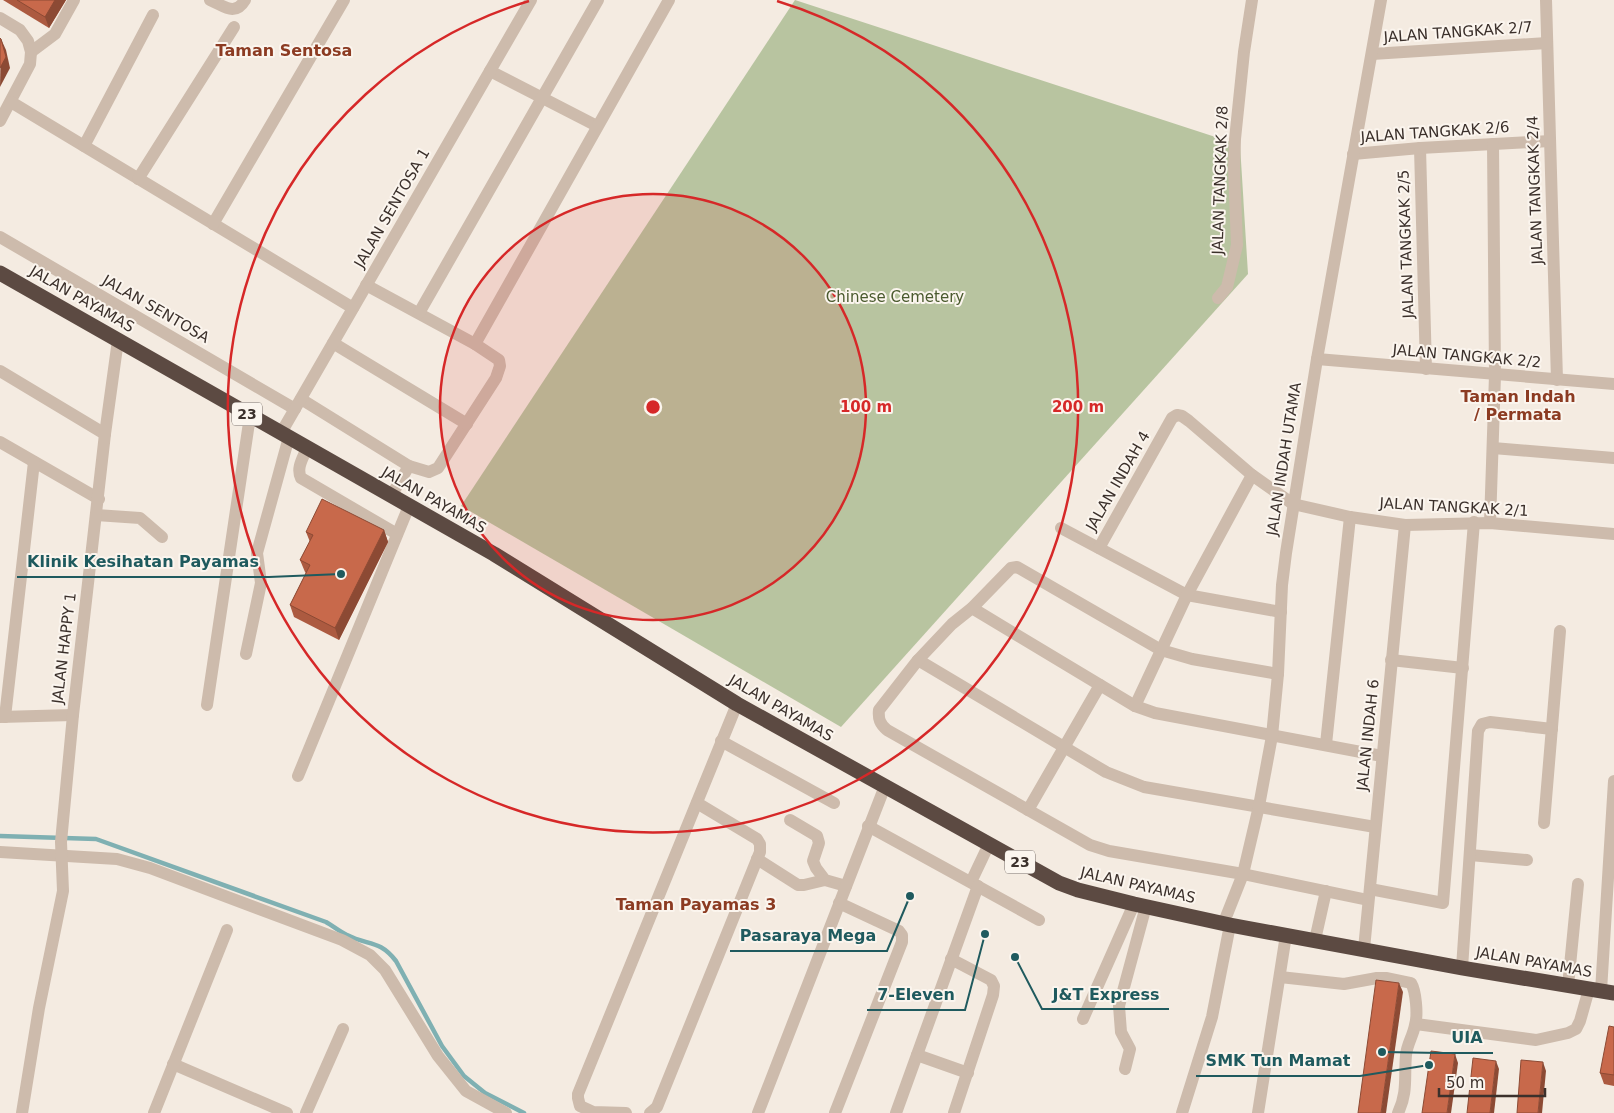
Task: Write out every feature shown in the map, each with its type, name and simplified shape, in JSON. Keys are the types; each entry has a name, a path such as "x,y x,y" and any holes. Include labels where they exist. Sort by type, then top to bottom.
{"highway":[{"name":"JALAN PAYAMAS","path":"0,273 494,554 737,704 1059,883 1078,890 1140,905 1286,936 1601,991"}],"street":[{"path":"31,52 55,34 74,0"},
{"path":"210,0 233,10 240,8 245,0"},
{"path":"213,224 344,0"},
{"name":"JALAN SENTOSA 1","path":"246,654 261,580 256,556 285,435 298,404 531,0"},
{"path":"419,313 598,0"},
{"path":"475,344 669,0"},
{"name":"JALAN TANGKAK 2/8","path":"1218,298 1227,287 1237,245 1234,169 1235,139 1244,52 1252,0"},
{"name":"JALAN INDAH UTAMA","path":"1182,1113 1212,1017 1227,924 1243,874 1272,736 1278,674 1283,577 1293,504 1381,0"},
{"name":"JALAN TANGKAK 2/4","path":"1546,0 1557,380"},
{"path":"84,146 153,15"},
{"path":"0,18 20,30 28,41 31,52 30,64 4,111 84,146 353,308"},
{"path":"138,179 234,28"},
{"name":"JALAN TANGKAK 2/7","path":"1372,54 1547,42"},
{"path":"490,71 597,126"},
{"name":"JALAN TANGKAK 2/6","path":"1353,154 1420,148 1550,142"},
{"path":"1490,523 1495,375 1493,144"},
{"name":"JALAN TANGKAK 2/5","path":"1420,148 1426,369"},
{"name":"JALAN SENTOSA","path":"0,237 408,466"},
{"path":"366,285 475,344 499,360 500,366 496,378 438,468 429,472 408,466 391,496"},
{"name":"JALAN HAPPY 1","path":"22,1113 39,1008 62,891 61,849 73,715 105,434 118,340"},
{"path":"333,343 467,424"},
{"name":"JALAN TANGKAK 2/2","path":"1317,359 1614,384"},
{"path":"0,371 105,434"},
{"path":"207,706 250,416"},
{"name":"JALAN INDAH 4","path":"1098,548 1174,416 1182,416 1252,475"},
{"path":"0,442 99,499"},
{"path":"307,448 298,471 304,481 398,534"},
{"path":"1493,448 1614,458"},
{"path":"34,462 3,717 73,715"},
{"path":"1135,706 1188,595 1252,475 1293,504"},
{"name":"JALAN TANGKAK 2/1","path":"1293,504 1350,517 1405,525 1474,522 1614,534"},
{"path":"298,776 409,506"},
{"path":"96,516 140,518 162,537"},
{"path":"1326,744 1350,517"},
{"path":"1443,903 1474,522"},
{"name":"JALAN INDAH 6","path":"1364,949 1405,525"},
{"path":"1060,528 1188,595 1281,612"},
{"path":"1278,674 1192,659 1161,650 1017,567 1011,568 972,608 952,624 918,660 879,710 878,716 883,726 1090,844 1109,850 1326,891 1443,903 1466,910"},
{"path":"972,608 1135,706 1167,717 1326,744 1382,756"},
{"path":"1544,823 1560,631"},
{"path":"918,660 1106,772 1144,787 1375,827"},
{"path":"1392,660 1463,668"},
{"path":"1028,810 1100,685"},
{"path":"626,1113 593,1112 580,1106 578,1094 737,704"},
{"path":"1462,968 1478,731 1482,724 1490,722 1552,729"},
{"path":"721,741 834,803"},
{"path":"1416,1024 1536,1040 1568,1033 1576,1029 1601,991 1609,956 1614,782"},
{"path":"758,1113 885,786"},
{"path":"650,1113 658,1107 757,859 760,847 757,840 697,803"},
{"path":"790,820 817,836 819,843 814,858 814,865 825,880"},
{"path":"868,826 1039,920"},
{"path":"896,1113 951,959 974,884 989,844"},
{"path":"0,852 61,849 117,859 150,868 342,940 370,955 392,979 438,1056 466,1092 506,1113"},
{"path":"1470,855 1527,860"},
{"path":"757,859 798,885 825,880 846,886"},
{"path":"1568,986 1578,884"},
{"path":"1315,940 1326,891"},
{"path":"835,1113 902,942 902,935 899,931 839,903"},
{"path":"1083,1019 1140,905"},
{"path":"1125,1069 1130,1049 1122,1035 1119,1006 1140,905"},
{"path":"154,1113 227,930"},
{"path":"1258,1113 1286,936"},
{"path":"951,959 991,980 994,986 993,996 954,1113"},
{"path":"1280,977 1344,984 1377,978 1411,982 1414,987 1416,1024 1408,1044 1406,1055 1406,1089 1398,1113"},
{"path":"306,1113 342,1029"},
{"path":"917,1055 968,1073"},
{"path":"174,1064 287,1113"}],"green space":[{"name":"Chinese Cemetery","path":"795,0 1240,145 1248,274 841,727 461,506"}],"building":[{"path":"17,0 55,0 45,17"},
{"path":"0,38 6,57 0,68"},
{"path":"322,499 384,530 335,628 290,605 310,565 300,560 313,535 306,532"},
{"path":"1376,980 1399,983 1381,1113 1358,1113"},
{"path":"1609,1026 1614,1027 1614,1075 1600,1073"},
{"path":"1431,1051 1455,1054 1447,1113 1422,1113"},
{"path":"1473,1058 1496,1061 1490,1113 1467,1113"},
{"path":"1521,1060 1543,1062 1538,1113 1517,1113"}],"waterway":[{"path":"0,836 96,839 326,922 347,935 379,946 396,961 442,1046 464,1076 485,1093 524,1113"}],"place":[{"name":"Klinik Kesihatan Payamas","path":"341,574"},
{"name":"Pasaraya Mega","path":"910,896"},
{"name":"7-Eleven","path":"985,934"},
{"name":"J&T Express","path":"1015,957"},
{"name":"UIA","path":"1382,1052"},
{"name":"SMK Tun Mamat","path":"1429,1065"}],"district":[{"name":"Taman Sentosa","path":"284,50"},
{"name":"Taman Indah / Permata","path":"1518,405"},
{"name":"Taman Payamas 3","path":"696,904"}]}
